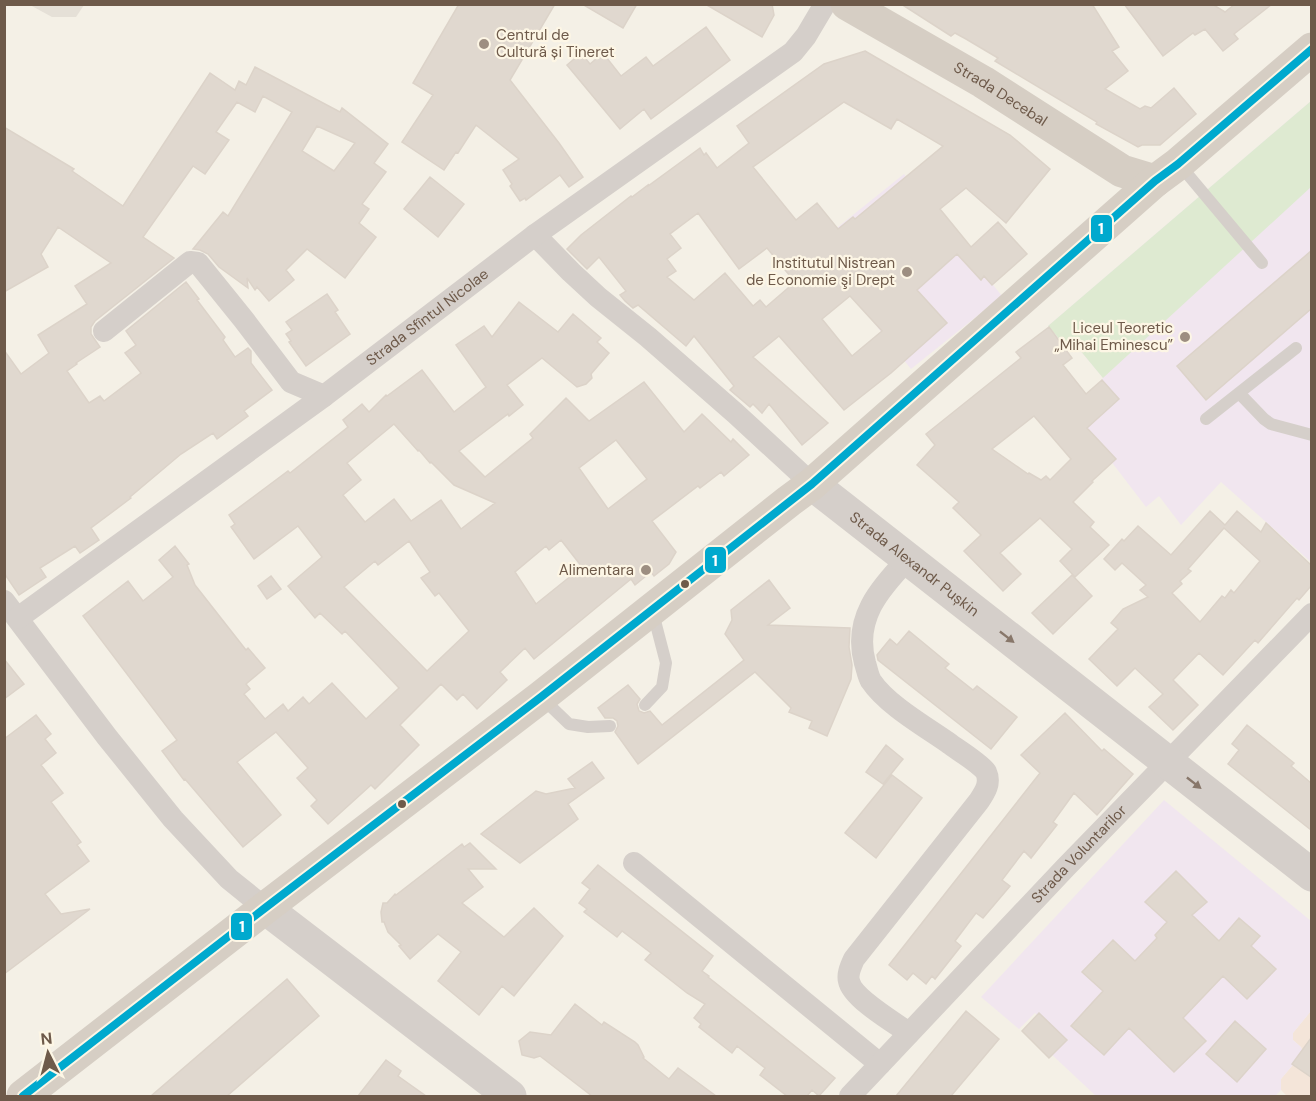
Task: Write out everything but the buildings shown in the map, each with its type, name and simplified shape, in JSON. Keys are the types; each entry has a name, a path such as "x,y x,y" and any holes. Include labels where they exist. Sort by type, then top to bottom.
{"main road":[{"name":"Strada Decebal","path":"847,4 983,82 1122,171 1167,172"},
{"path":"23,1096 541,697 813,484 1167,172 1311,49"}],"street":[{"name":"Strada Sfîntul Nicolae","path":"11,610 324,396 535,235 793,52 806,36 825,4"},
{"name":"Strada Alexandr Pușkin","path":"535,235 598,297 735,413 813,484 1311,875"},
{"path":"104,332 190,262 198,262 291,382 324,396"},
{"path":"908,559 886,582 868,612 862,630 863,655 870,680 890,701 985,770 988,780 987,790 979,801 854,959 849,969 848,981 852,990 909,1033"},
{"path":"11,610 107,737 173,819 229,879 510,1096"},
{"name":"Strada Voluntarilor","path":"850,1096 1042,892 1311,615"},
{"path":"634,862 880,1064"}],"lane":[{"path":"1167,172 1262,262"},
{"path":"1206,419 1296,348"},
{"path":"1239,393 1271,424 1311,435"},
{"path":"645,705 662,687 666,663 653,610"},
{"path":"541,697 569,724 588,727 610,726"}],"shaded area":[{"path":"30,5 84,5 76,17 52,17"},
{"name":"Liceul Teoretic „Mihai Eminescu”","path":"1311,101 1311,562 1221,482 1181,525 1159,496 1146,507 1081,422 1082,400 1103,378 1079,349 1069,350 1048,326"},
{"name":"Institutul Nistrean de Economie şi Drept","path":"904,174 1002,296 911,369 813,247"},
{"path":"1164,800 1311,921 1311,1011 1293,1033 1293,1040 1301,1047 1303,1053 1281,1079 1281,1090 1275,1096 1096,1096 1049,1052 1061,1040 1035,1013 1019,1029 981,997"},
{"path":"1311,1011 1311,1096 1287,1096 1281,1090 1281,1079 1303,1053 1301,1047 1293,1040 1293,1033"}],"green space":[{"path":"1311,101 1311,187 1103,378 1079,349 1069,350 1048,326"}],"transit line":[{"name":"1","path":"23,1096 541,697 812,484 1155,181 1312,49"}],"place":[{"name":"Centrul de Cultură și Tineret","path":"484,44"},
{"name":"Institutul Nistrean de Economie şi Drept","path":"907,272"},
{"name":"Liceul Teoretic „Mihai Eminescu”","path":"1185,337"},
{"name":"Alimentara","path":"646,570"}]}
